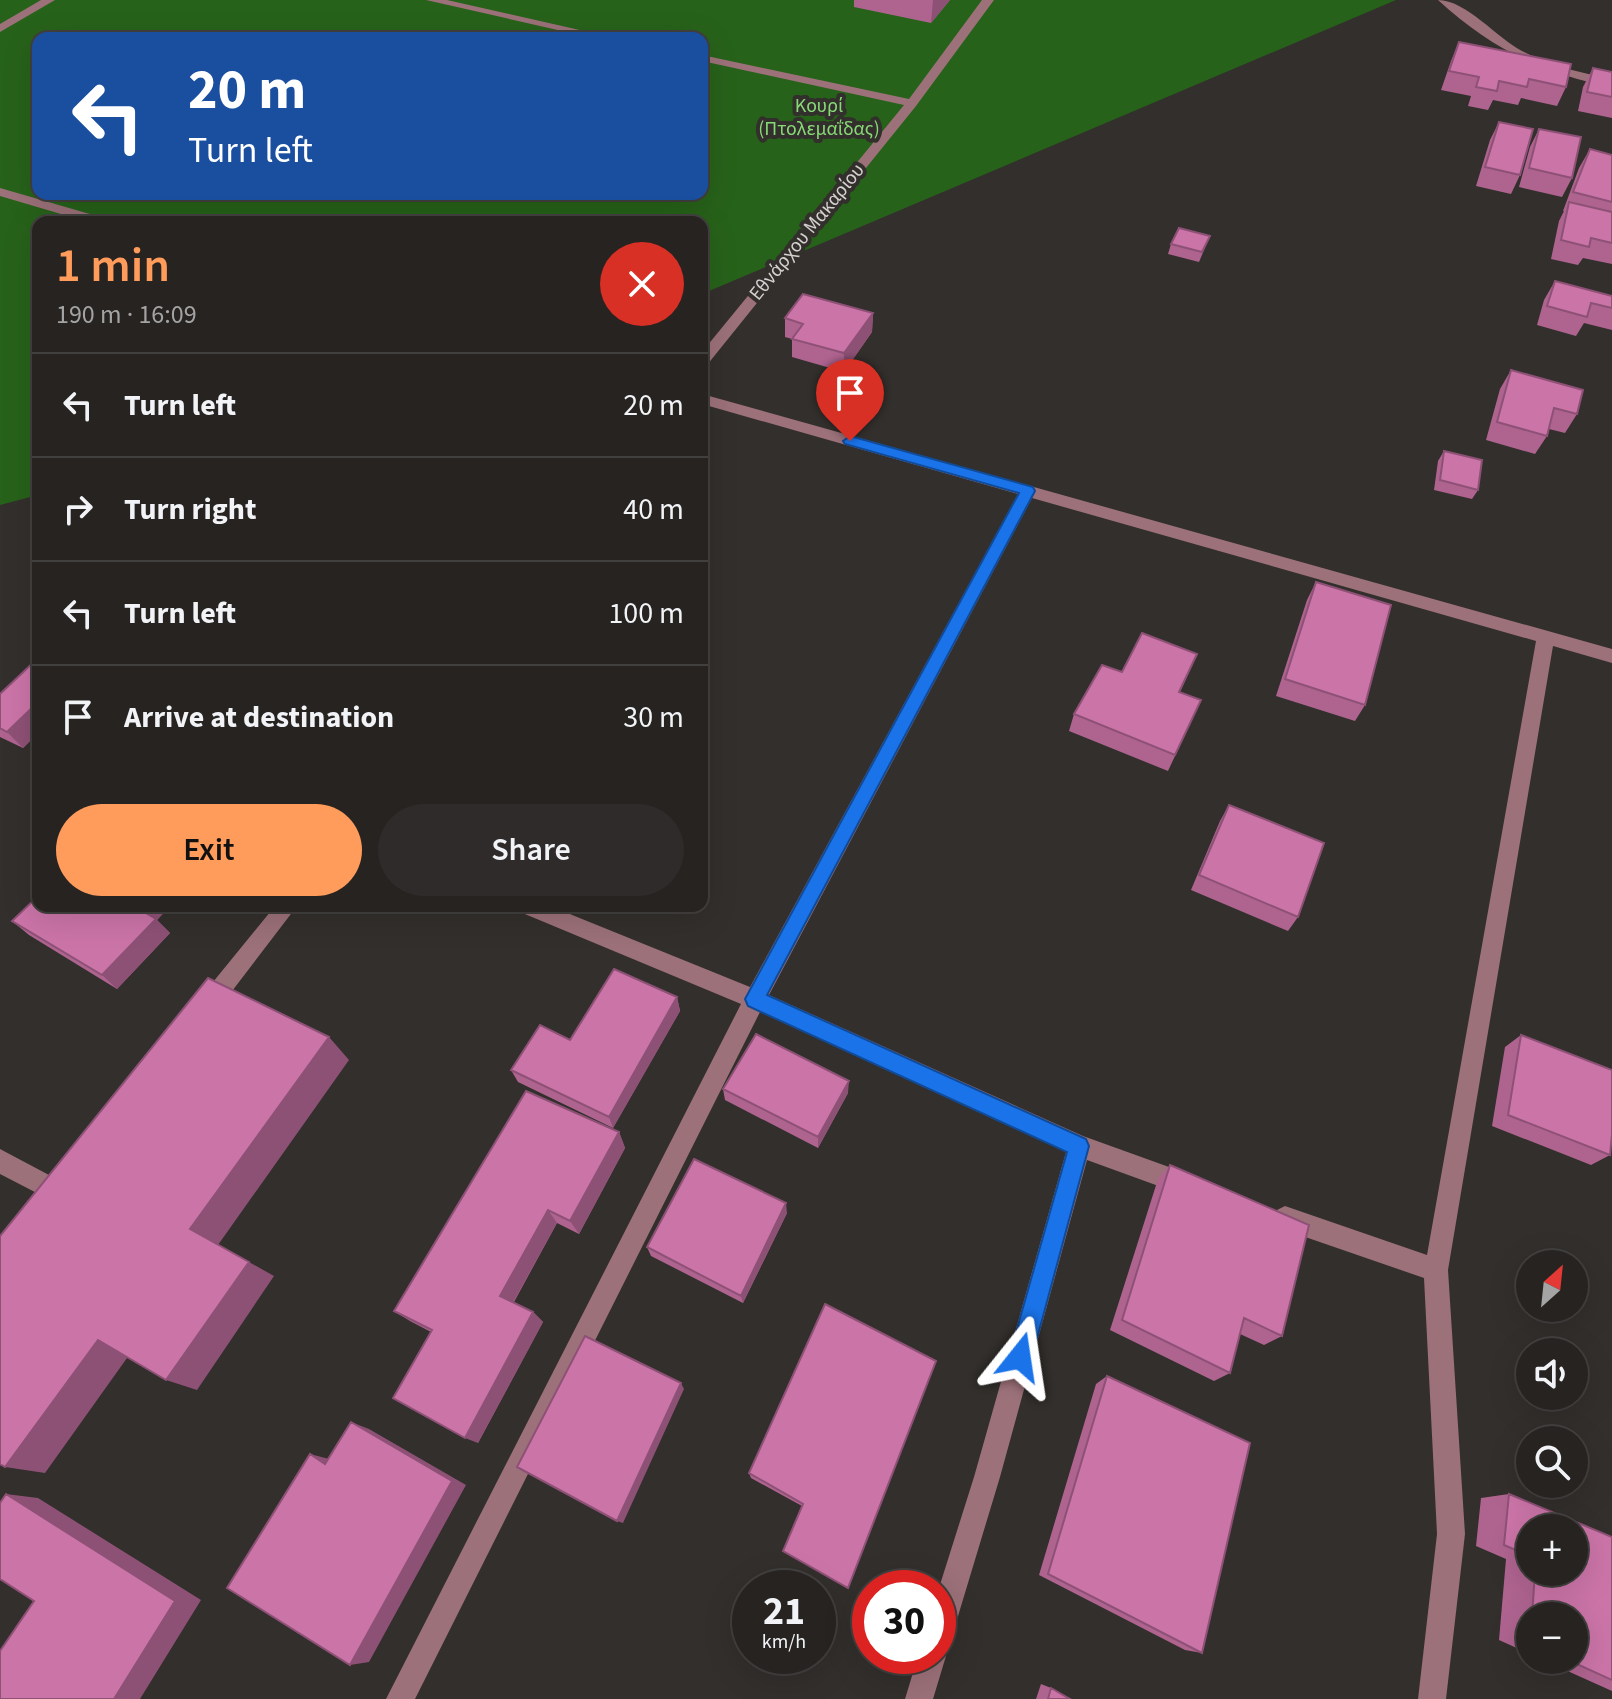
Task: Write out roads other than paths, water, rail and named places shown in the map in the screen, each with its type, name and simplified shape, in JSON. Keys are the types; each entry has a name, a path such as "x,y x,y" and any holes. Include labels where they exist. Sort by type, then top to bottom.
{"street":[{"path":"0,29 49,0"},
{"path":"432,0 581,32"},
{"name":"Εθνάρχου Μακαρίου","path":"708,355 912,103 988,0"},
{"path":"1444,0 1495,40 1531,62 1573,76 1612,83"},
{"path":"708,59 912,103"},
{"path":"0,192 82,216"},
{"path":"708,401 1612,656"},
{"path":"400,1699 755,999 1028,491"},
{"path":"1432,1699 1451,1534 1436,1270 1546,637"},
{"path":"197,1018 282,912"},
{"path":"542,912 755,999 1079,1146 1213,1193"},
{"path":"956,1578 1079,1146"},
{"path":"0,1161 58,1192"},
{"path":"1257,1208 1436,1270"},
{"path":"919,1699 927,1674"}],"park label":[{"name":"Κουρί (Πτολεμαΐδας)","path":"819,118"}]}
